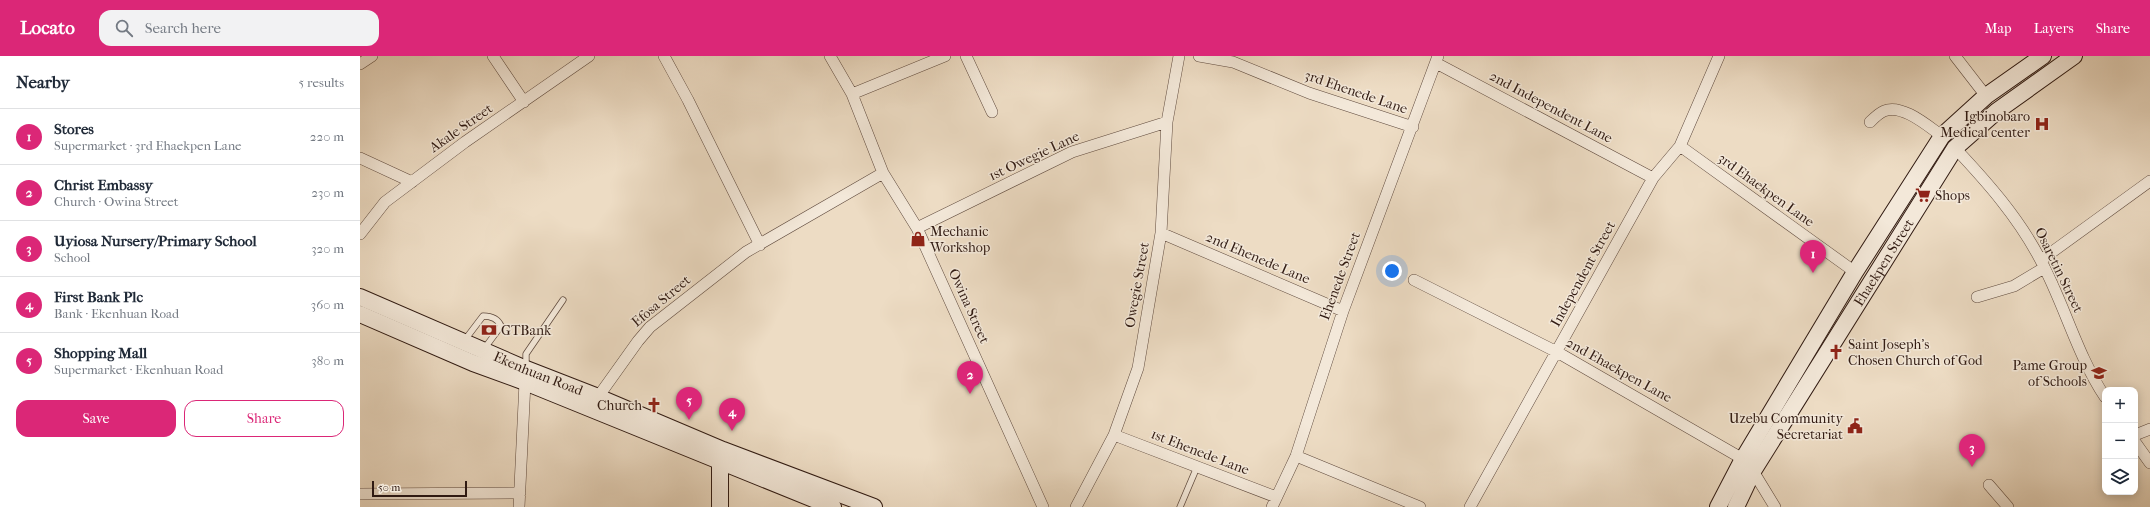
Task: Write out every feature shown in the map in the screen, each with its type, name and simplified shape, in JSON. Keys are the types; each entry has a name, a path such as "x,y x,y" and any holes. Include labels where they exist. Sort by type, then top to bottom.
{"street":[{"path":"360,64 372,56"},
{"path":"493,56 524,102"},
{"name":"Akale Street","path":"360,234 385,202 465,142 589,56"},
{"path":"664,56 688,100 760,245"},
{"name":"Owina Street","path":"830,56 852,94 884,173 917,228 1043,507"},
{"path":"852,94 945,56"},
{"path":"966,56 992,112"},
{"name":"Owegie Street","path":"1076,507 1114,436 1138,368 1161,233 1167,122 1179,56"},
{"name":"3rd Ehenede Lane","path":"1199,56 1233,62 1309,93 1413,127"},
{"name":"Independent Street","path":"1470,507 1653,178 1680,146 1719,56"},
{"path":"1955,56 1986,96"},
{"name":"Ehaekpen Street","path":"1718,507 1743,459 1855,272 1942,136 1986,96 2043,56"},
{"name":"Ehaekpen Street","path":"1736,507 1753,472 1955,148 1997,111 2074,56"},
{"name":"Ehenede Street","path":"1274,502 1296,456 1342,311 1413,127 1437,59"},
{"name":"2nd Independent Lane","path":"1437,59 1653,178"},
{"path":"1870,122 1883,111 1888,109 1907,112 1942,136"},
{"name":"1st Owegie Lane","path":"917,228 1072,152 1167,122"},
{"name":"3rd Ehaekpen Lane","path":"1680,146 1855,272"},
{"name":"Osaretin Street","path":"1955,148 1979,174 2019,223 2042,264 2064,315 2102,391"},
{"path":"360,158 412,182"},
{"name":"Efosa Street","path":"598,397 638,341 650,327 746,252 884,173"},
{"path":"1976,297 2014,286 2150,181"},
{"name":"2nd Ehenede Lane","path":"1161,233 1342,311"},
{"name":"2nd Ehaekpen Lane","path":"1414,280 1557,352 1743,459"},
{"name":"Ekenhuan Road","path":"360,297 483,351 525,376 719,455 874,507"},
{"name":"Ekenhuan Road","path":"360,314 473,363 598,397 719,455 833,507"},
{"path":"519,507 525,376"},
{"path":"2138,434 2150,429"},
{"name":"1st Ehenede Lane","path":"1114,436 1197,467 1274,502"},
{"path":"2138,446 2150,463"},
{"path":"719,455 720,507"},
{"path":"1296,456 1420,507"},
{"path":"1753,472 1775,507"},
{"path":"1989,485 2008,507"},
{"path":"360,494 520,493"}],"lane":[{"path":"525,376 526,354 563,300"},
{"path":"464,342 479,320 483,316 490,316 499,321 501,326 483,351"},
{"path":"1180,507 1197,467"}],"place":[{"name":"Igbinobaro Medical center","path":"2042,124"},
{"name":"Shops","path":"1923,195"},
{"name":"Mechanic Workshop","path":"918,239"},
{"name":"Stores","path":"1813,273"},
{"name":"GTBank","path":"489,330"},
{"name":"Saint Joseph's Chosen Church of God","path":"1836,352"},
{"name":"Pame Group of Schools","path":"2099,373"},
{"name":"Christ Embassy","path":"970,394"},
{"name":"Church","path":"654,405"},
{"name":"Shopping Mall","path":"689,420"},
{"name":"Uzebu Community Secretariat","path":"1855,426"},
{"name":"First Bank Plc","path":"732,431"},
{"name":"Uyiosa Nursery/Primary School","path":"1972,467"}]}
